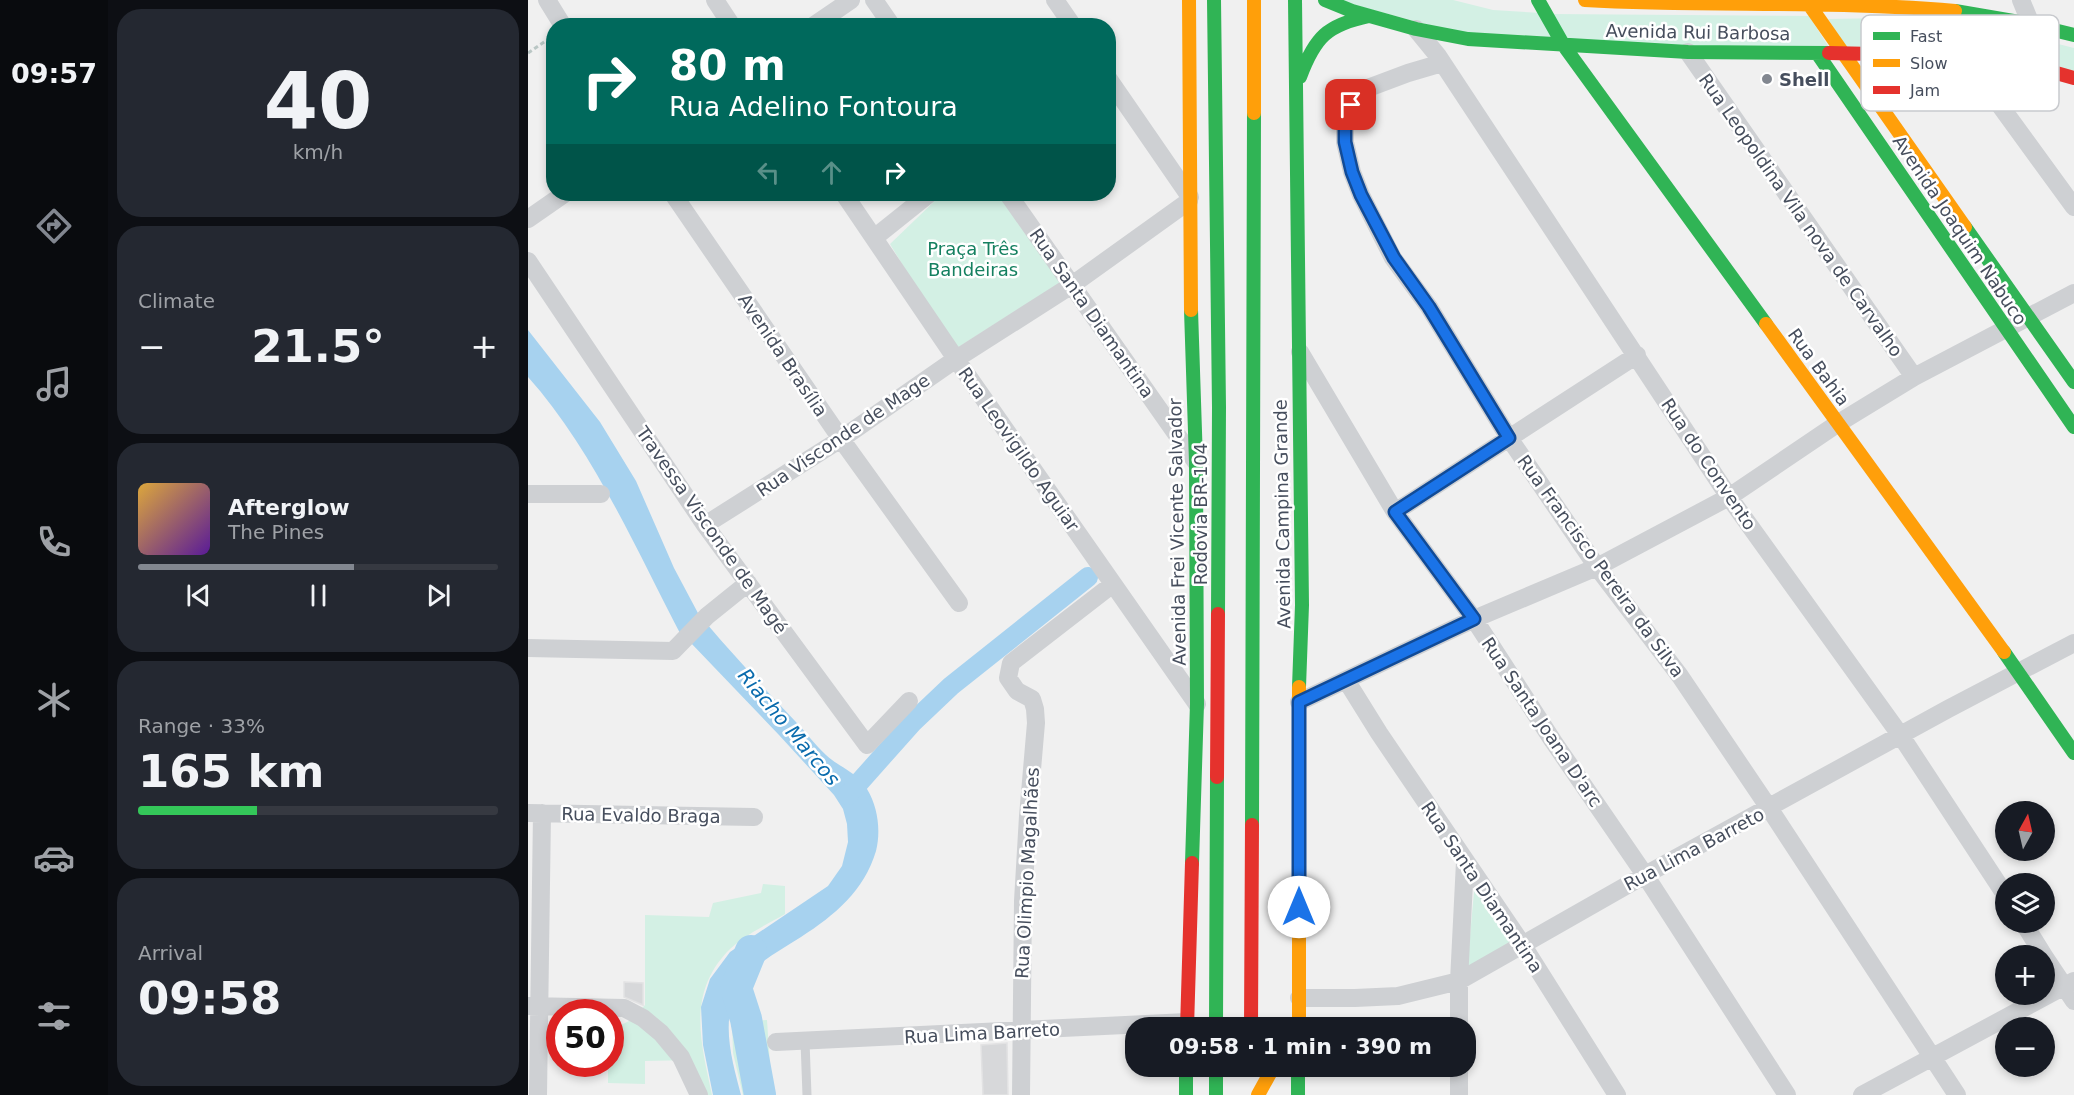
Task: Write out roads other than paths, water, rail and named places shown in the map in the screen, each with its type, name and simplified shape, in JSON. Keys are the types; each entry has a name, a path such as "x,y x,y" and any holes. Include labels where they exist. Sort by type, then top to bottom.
{"main road":[{"name":"Avenida Frei Vicente Salvador","path":"1187,1017 1197,704 1196,462 1189,274 1189,0"},
{"name":"Rodovia BR-104","path":"1214,0 1219,407 1216,1017"},
{"path":"1251,1017 1254,0"},
{"name":"Avenida Campina Grande","path":"1295,0 1302,605 1299,702 1298,1017"},
{"name":"Avenida Rui Barbosa","path":"1325,0 1416,29 1467,39 1688,52 1861,53"},
{"name":"Rua Bahia","path":"1538,0 1564,46 2019,673 2074,753"},
{"name":"Avenida Rui Barbosa","path":"1585,0 1627,3 1872,4 1976,15"},
{"name":"Avenida Joaquim Nabuco","path":"1808,3 1861,78"},
{"path":"1296,91 1308,54 1317,40 1331,27 1370,16"},
{"name":"Avenida Rui Barbosa","path":"2059,31 2074,35"},
{"name":"Avenida Joaquim Nabuco","path":"1817,53 2074,427"},
{"name":"Avenida Rui Barbosa","path":"2059,74 2074,78"},
{"name":"Avenida Joaquim Nabuco","path":"1884,111 2074,382"},
{"path":"1186,1077 1186,1095"},
{"path":"1216,1077 1216,1095"},
{"path":"1251,1077 1251,1095"},
{"path":"1258,1095 1268,1077"},
{"path":"1298,1077 1298,1095"}],"street":[{"path":"547,0 558,18"},
{"path":"715,0 727,18"},
{"path":"825,18 851,0"},
{"path":"874,0 886,18"},
{"path":"1055,0 1067,18"},
{"path":"2021,0 2027,15"},
{"name":"Rua do Convento","path":"1416,29 1442,63 1730,497 1900,736 1995,879"},
{"name":"Rua Leopoldina Vila nova de Carvalho","path":"1688,52 1914,377"},
{"name":"Rua Francisco Pereira da Silva","path":"1442,63 1368,88 1351,105 1345,126 1345,142 1352,172 1361,195 1394,258 1429,307 1509,438 1597,567 1680,676 1957,1095"},
{"path":"1116,90 1190,199"},
{"path":"2004,111 2074,207"},
{"name":"Rua Visconde de Mage","path":"705,525 841,439 956,359 1072,285 1190,199"},
{"path":"528,219 554,201"},
{"name":"Avenida Brasília","path":"678,201 841,439 959,603"},
{"name":"Rua Leovigildo Aguiar","path":"849,201 1197,704"},
{"path":"874,238 920,201"},
{"name":"Rua Santa Diamantina","path":"1013,201 1196,462"},
{"name":"Travessa Visconde de Magé","path":"528,261 705,525 867,745 909,701"},
{"path":"1299,702 1474,619 1597,567 1730,497 1837,424 1914,377 2074,293"},
{"name":"Rua Santa Joana D'arc","path":"1298,348 1395,512 1474,619 1553,741 1645,875 1787,1095"},
{"path":"1395,512 1637,355"},
{"path":"528,494 600,494"},
{"path":"528,648 674,651 707,616 748,583"},
{"name":"Rua Olimpio Magalhães","path":"1021,1095 1020,1031 1026,848 1036,716 1032,699 1017,691 1008,678 1011,663 1113,584"},
{"name":"Rua Lima Barreto","path":"1299,998 1398,996 1459,981 1645,875 2074,644"},
{"name":"Rua Santa Diamantina","path":"1346,680 1379,733 1522,944 1617,1095"},
{"path":"535,813 533,1006 538,1095"},
{"name":"Rua Evaldo Braga","path":"535,813 754,817"},
{"path":"1459,1017 1465,862"},
{"path":"1862,1095 2071,989 2055,969"},
{"path":"533,1006 624,1008 643,1018 661,1033 681,1057 699,1095"},
{"name":"Rua Lima Barreto","path":"777,1042 1125,1027"},
{"path":"1459,1077 1459,1095"}],"lane":[{"path":"805,1041 807,1095"}],"water":[{"path":"528,330 600,422 636,481 674,568 699,615 682,637 593,468 573,435 528,377"},
{"path":"707,624 822,751 863,783 874,803 878,827 878,843 871,865 847,901 813,929 753,969 739,987 731,1009 729,1033 732,1059 741,1095 713,1095 703,1045 701,1007 710,979 730,952 828,886 842,866 848,842 847,824 843,809 834,795 690,642"}],"waterway":[{"path":"848,795 912,723 951,686 1088,577"},
{"name":"Riacho Marcos","path":"751,951 736,988 746,1019 760,1095"}],"place":[{"name":"Shell","path":"1767,79"}],"park label":[{"name":"Praça Três Bandeiras","path":"973,258"}]}
